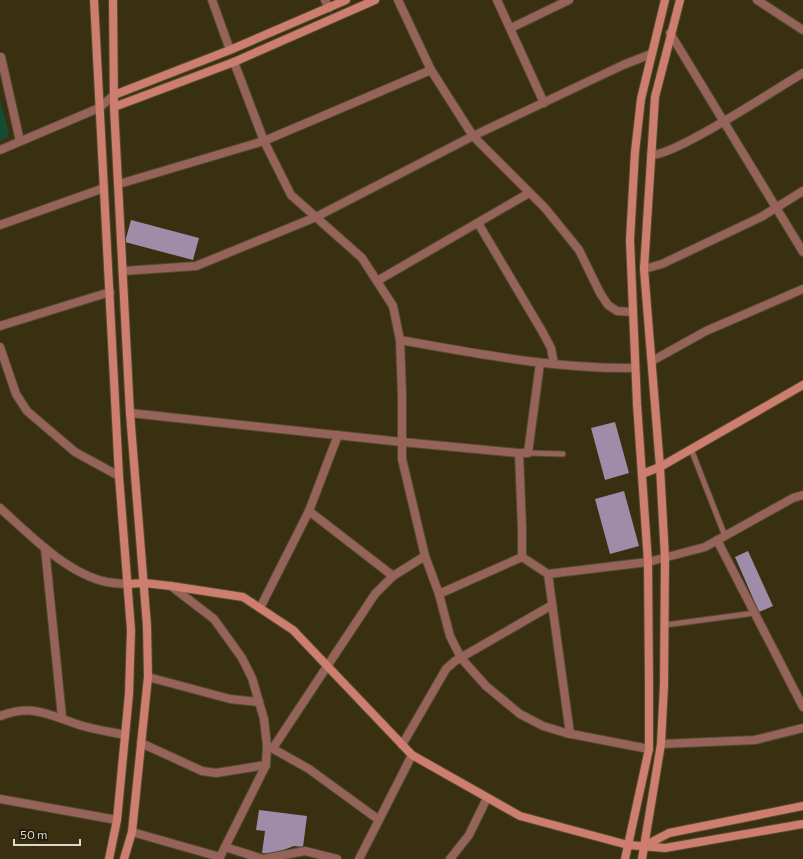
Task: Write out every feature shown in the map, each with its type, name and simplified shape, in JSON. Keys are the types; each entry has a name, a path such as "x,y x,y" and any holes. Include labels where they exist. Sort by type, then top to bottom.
{"street":[{"path":"94,0 119,476 128,584 131,651 118,820 108,859"},
{"path":"113,0 114,107 130,413 147,626 148,677 132,832 124,859"},
{"path":"212,0 230,50"},
{"path":"325,0 329,8"},
{"path":"0,150 99,108 114,95 230,50 346,0"},
{"path":"99,108 114,107 234,62 375,0"},
{"path":"398,0 431,70 472,136 545,208 579,250 600,293 608,305 617,311 633,312"},
{"path":"497,0 544,103"},
{"path":"511,28 569,0"},
{"path":"625,859 649,749 648,562 635,368 630,240 635,152 641,99 664,0"},
{"path":"642,859 661,744 665,625 665,558 660,467 644,269 655,97 670,33 680,0"},
{"path":"757,0 803,30"},
{"path":"670,33 803,252"},
{"path":"123,271 196,266 316,218 472,136 623,65 651,54"},
{"path":"0,56 20,141"},
{"path":"234,62 264,141 292,195 362,258 393,306 400,340 402,459 425,556 439,594 450,636 460,658 486,686 520,714 544,726 570,734 649,749"},
{"path":"119,184 264,141 431,70"},
{"path":"651,155 664,153 724,121 803,72"},
{"path":"0,225 104,188"},
{"path":"644,269 669,261 761,217 803,191"},
{"path":"377,281 529,192"},
{"path":"478,223 542,331 551,348 554,364"},
{"path":"652,361 706,331 803,289"},
{"path":"0,326 110,292"},
{"path":"400,340 540,363 594,369 635,368"},
{"path":"0,347 16,394 27,411 75,452 119,476"},
{"path":"130,413 402,442 528,453 540,363"},
{"path":"642,474 660,467 803,385"},
{"path":"260,608 309,511 338,435"},
{"path":"519,453 522,557"},
{"path":"522,557 548,574 648,562 704,547 793,498 803,495"},
{"path":"0,508 45,548 79,572 106,582 171,586 243,597 293,630 412,755 520,816 628,845 664,848 803,824"},
{"path":"309,511 393,576"},
{"path":"721,538 755,613 803,707"},
{"path":"45,548 62,717"},
{"path":"132,832 220,858 266,765 270,747 328,667 375,594 393,576 425,556"},
{"path":"439,594 522,557"},
{"path":"548,574 570,734"},
{"path":"171,586 214,620 242,658 252,678 260,702 270,747 309,769 379,820"},
{"path":"402,745 446,669 460,658 552,605"},
{"path":"148,677 230,699 260,702"},
{"path":"0,716 14,711 30,709 62,717 83,726 125,735"},
{"path":"661,744 755,740 803,728"},
{"path":"141,743 202,772 216,773 266,765"},
{"path":"359,859 412,755"},
{"path":"450,859 469,834 487,798"},
{"path":"0,799 118,820"},
{"path":"644,846 669,833 803,806"},
{"path":"225,847 263,859 305,851 337,859"}],"lane":[{"path":"691,449 721,538"},
{"path":"528,453 563,454"},
{"path":"665,625 755,613"}],"green space":[{"path":"0,100 8,129 8,137 0,141"}],"building":[{"path":"131,220 199,238 193,260 125,242"},
{"path":"615,422 629,473 605,480 591,428"},
{"path":"624,491 639,546 610,554 595,499"},
{"path":"748,551 773,606 759,612 735,557"},
{"path":"259,810 307,816 303,847 294,846 272,854 262,853 265,831 256,830"}]}
